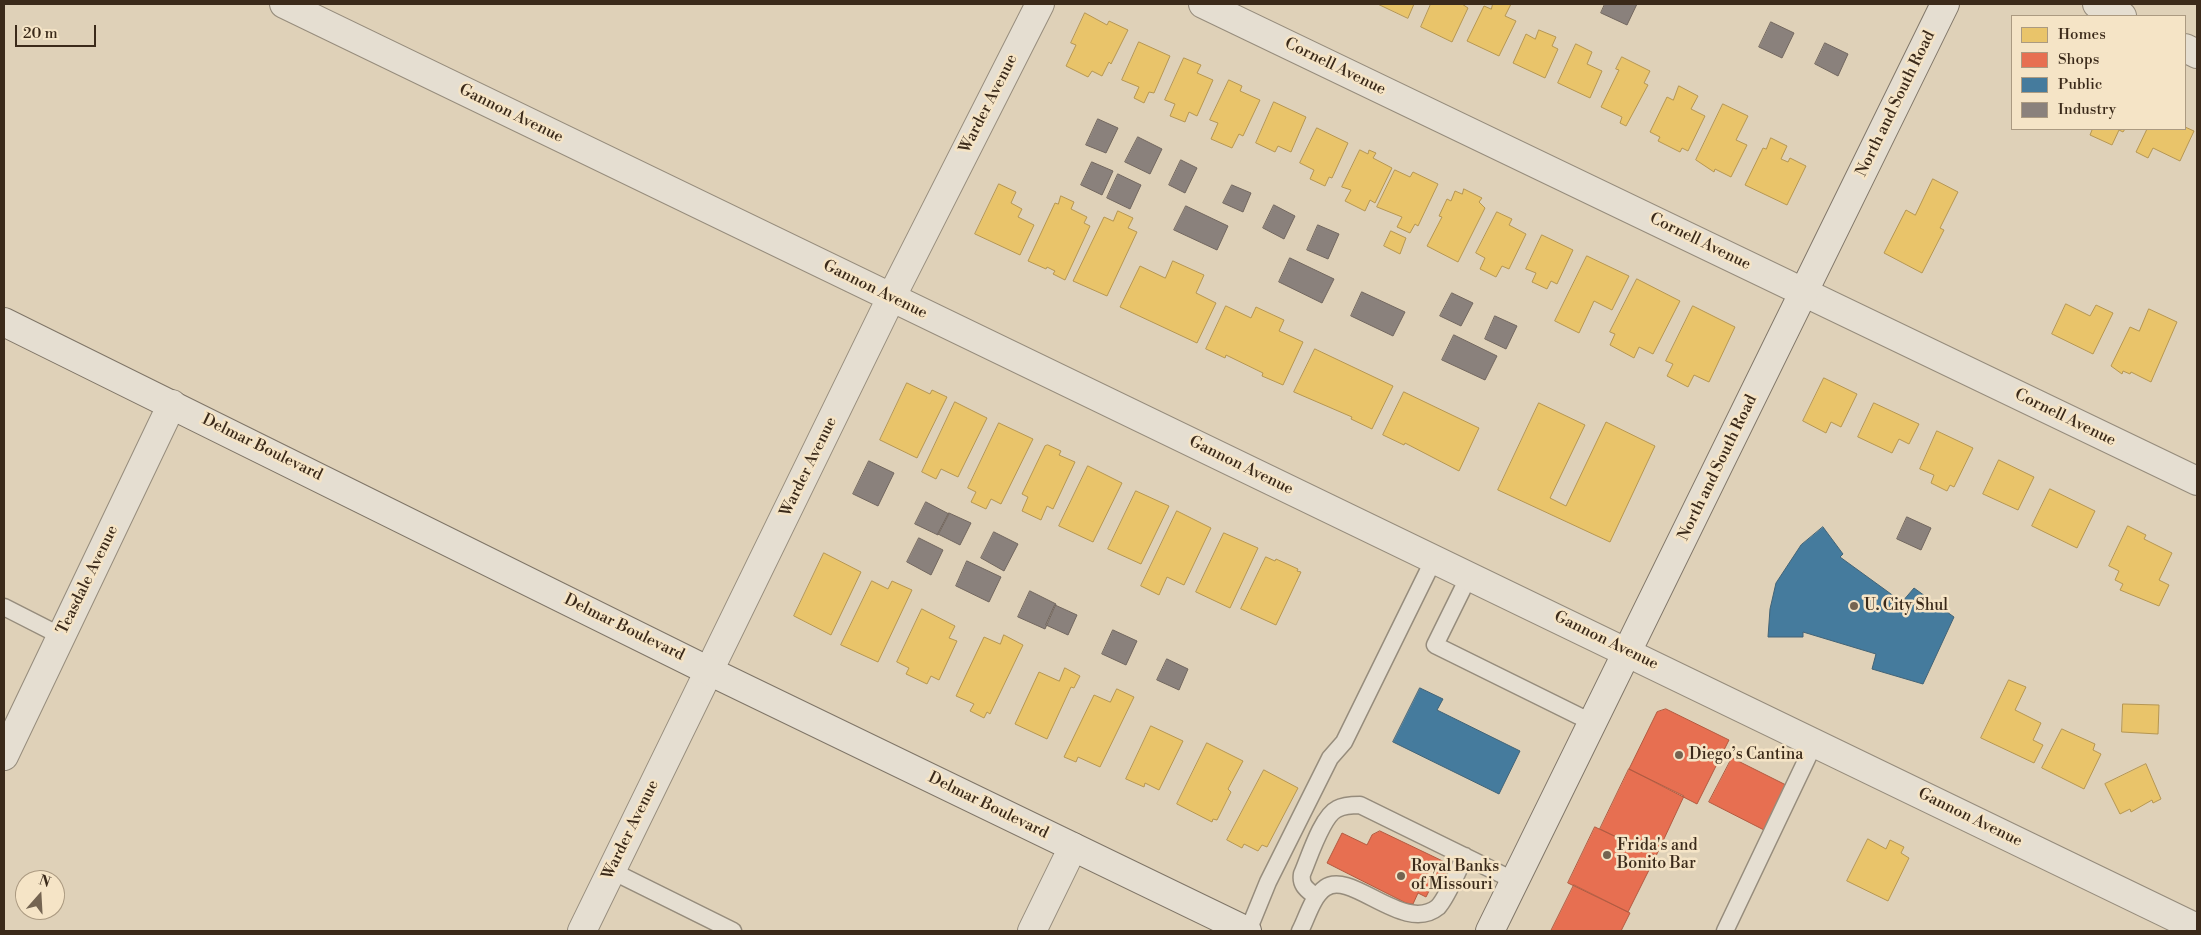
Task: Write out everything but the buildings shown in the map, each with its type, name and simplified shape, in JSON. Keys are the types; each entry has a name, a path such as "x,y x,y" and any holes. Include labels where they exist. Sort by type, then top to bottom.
{"street":[{"name":"Gannon Avenue","path":"284,4 2197,928"},
{"name":"Warder Avenue","path":"582,931 892,298 1040,4"},
{"name":"Cornell Avenue","path":"1203,4 2197,481"},
{"name":"North and South Road","path":"1490,931 1945,4"},
{"path":"2097,4 2120,15"},
{"name":"Delmar Boulevard","path":"4,322 709,670 1247,931"},
{"name":"Teasdale Avenue","path":"4,756 172,404"},
{"path":"1032,931 1073,847"}],"lane":[{"path":"1247,931 1268,882 1330,758 1344,742 1434,559"},
{"path":"1470,576 1435,645 1593,723"},
{"path":"4,607 61,636"},
{"path":"1725,931 1815,742"},
{"path":"1316,897 1304,887 1301,881 1302,874 1328,815 1344,807 1360,805 1515,881"},
{"path":"1300,931 1316,897 1326,886 1334,885 1348,888 1404,915 1419,917 1429,914 1439,906 1465,856"},
{"path":"612,871 733,931"}],"place":[{"name":"U. City Shul","path":"1854,606"},
{"name":"Diego’s Cantina","path":"1679,755"},
{"name":"Frida's and Bonito Bar","path":"1607,855"},
{"name":"Royal Banks of Missouri","path":"1401,876"}]}
